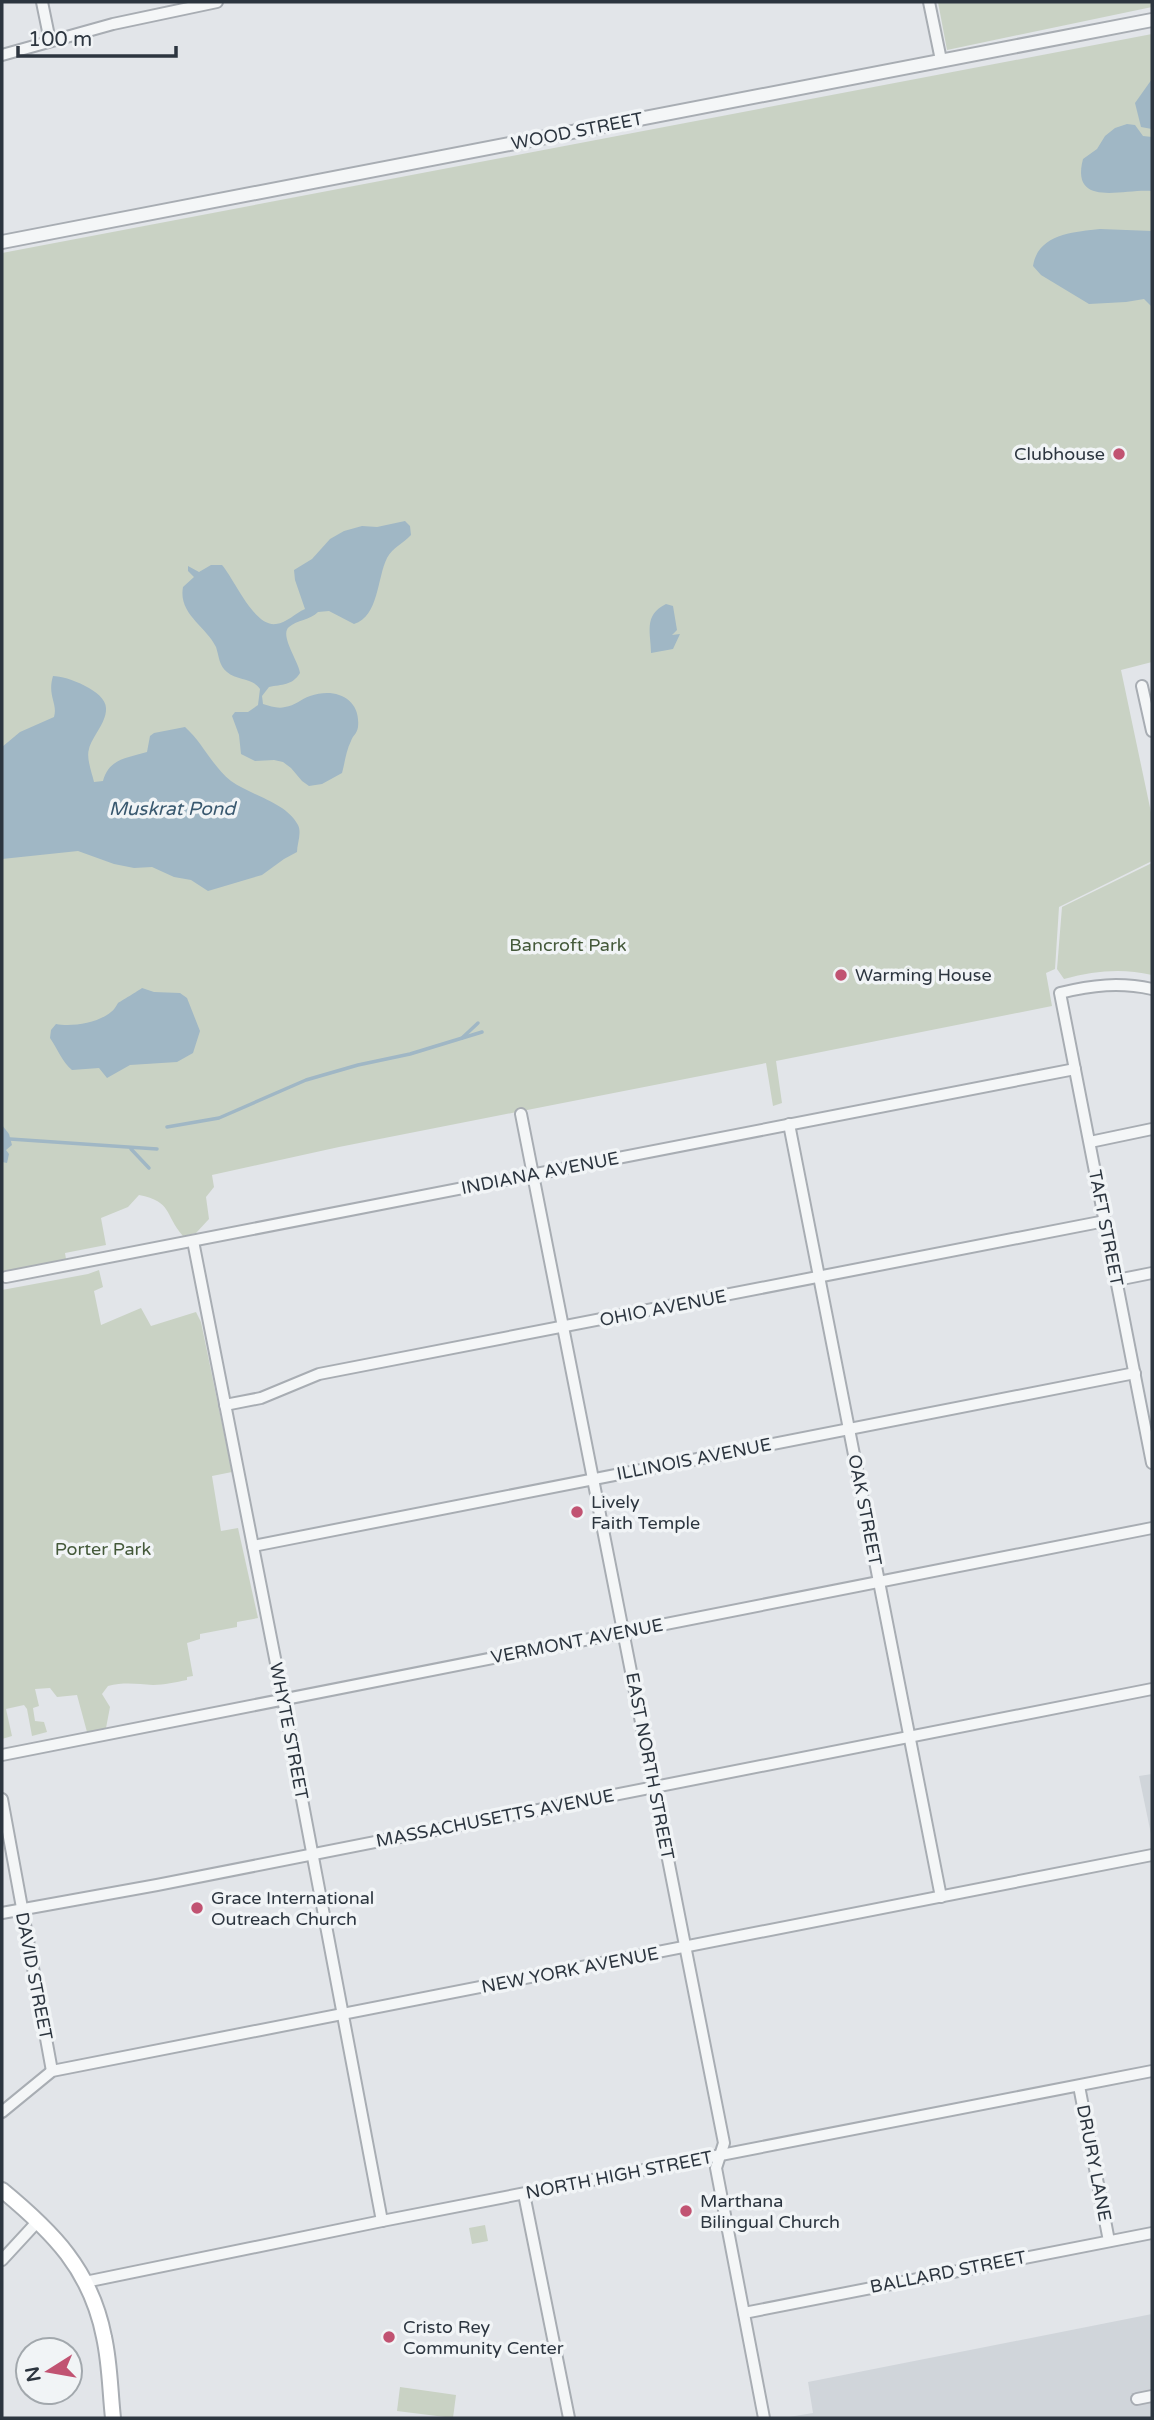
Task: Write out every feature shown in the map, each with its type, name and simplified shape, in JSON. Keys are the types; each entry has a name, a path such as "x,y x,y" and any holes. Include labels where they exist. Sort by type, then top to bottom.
{"main road":[{"path":"2,2190 63,2246 85,2281 105,2338 113,2418"}],"street":[{"path":"42,2 50,41"},
{"path":"2,55 113,24 214,2"},
{"path":"929,2 941,60"},
{"name":"WOOD STREET","path":"2,242 1152,20"},
{"path":"1142,686 1152,731"},
{"name":"TAFT STREET","path":"1152,989 1111,984 1060,993 1152,1463"},
{"name":"INDIANA AVENUE","path":"6,1277 1075,1069"},
{"name":"EAST NORTH STREET","path":"521,1114 723,2140 716,2168 764,2418"},
{"name":"OAK STREET","path":"789,1124 941,1896"},
{"path":"1090,1142 1152,1129"},
{"name":"OHIO AVENUE","path":"225,1405 261,1398 318,1374 1105,1221"},
{"name":"WHYTE STREET","path":"193,1241 382,2221"},
{"path":"1116,1280 1152,1273"},
{"name":"ILLINOIS AVENUE","path":"253,1545 1135,1373"},
{"name":"VERMONT AVENUE","path":"2,1755 1152,1528"},
{"name":"MASSACHUSETTS AVENUE","path":"2,1913 1152,1689"},
{"name":"DAVID STREET","path":"2,1799 52,2071"},
{"name":"NEW YORK AVENUE","path":"2,2112 52,2071 1152,1855"},
{"name":"NORTH HIGH STREET","path":"85,2281 1152,2071"},
{"name":"DRURY LANE","path":"1079,2086 1109,2241"},
{"path":"524,2194 569,2418"},
{"path":"2,2260 38,2221"},
{"name":"BALLARD STREET","path":"744,2313 1152,2232"},
{"path":"1137,2399 1152,2396"}],"shaded area":[{"path":"1152,1774 1152,1839 1139,1776"},
{"path":"1152,2314 1152,2418 783,2418 813,2413 808,2382"}],"green space":[{"path":"938,2 1152,2 1152,7 947,50"},
{"name":"Bancroft Park","path":"1152,34 1152,662 1121,670 1152,817 1152,861 1059,907 1055,969 1046,973 1052,1006 776,1061 782,1103 773,1106 766,1063 339,1147 212,1175 214,1187 206,1197 209,1219 196,1233 183,1236 163,1205 139,1195 128,1207 101,1218 106,1245 65,1253 66,1259 2,1274 2,253"},
{"path":"1152,863 1152,975 1108,971 1064,979 1057,969 1062,907"},
{"name":"Porter Park","path":"99,1270 103,1287 94,1291 101,1325 141,1308 151,1326 196,1312 201,1322 232,1472 212,1476 221,1531 238,1528 258,1618 237,1622 237,1627 200,1634 200,1639 187,1643 193,1676 187,1677 187,1680 157,1685 108,1686 102,1694 110,1707 106,1728 87,1732 77,1695 57,1697 50,1688 35,1689 39,1706 33,1708 35,1721 44,1722 47,1732 32,1736 24,1705 6,1709 12,1736 2,1739 2,1290"},
{"path":"485,2225 488,2241 472,2244 469,2228"},
{"path":"400,2387 456,2395 453,2418 397,2411"}],"water":[{"path":"1152,79 1152,129 1141,127 1135,103"},
{"path":"1127,124 1135,125 1143,136 1152,137 1152,191 1102,193 1092,190 1084,185 1081,175 1083,159 1097,149 1105,136 1115,128"},
{"path":"1100,229 1152,231 1152,307 1144,299 1089,304 1041,275 1033,266 1036,255 1049,241 1068,234"},
{"path":"405,521 410,526 411,535 387,558 373,605 368,613 354,624 329,611 318,612 289,627 286,636 300,673 290,682 269,687 262,696 263,704 280,708 307,697 328,693 337,694 351,702 358,717 358,727 348,749 342,773 322,784 309,786 283,762 255,761 241,754 239,735 232,716 235,712 248,712 258,705 260,689 257,685 224,670 212,640 189,612 185,605 183,587 194,577 188,571 188,566 199,572 211,565 222,565 253,611 268,623 276,624 305,609 294,570 312,559 330,539 344,531 362,526 377,527"},
{"path":"666,604 673,606 677,630 672,635 680,634 673,649 651,653 651,619 659,608"},
{"name":"Muskrat Pond","path":"53,676 93,690 104,702 106,713 88,753 94,782 103,781 110,768 120,760 147,752 150,736 154,733 185,727 231,781 277,805 293,817 299,828 297,852 262,875 208,891 191,880 174,877 152,867 134,868 114,864 78,851 2,859 2,747 20,732 54,717 51,689"},
{"path":"142,988 154,992 180,993 187,998 200,1031 193,1053 177,1062 130,1065 107,1078 99,1068 72,1070 50,1038 51,1030 56,1024 77,1024 99,1019"},
{"path":"2,1125 9,1134 12,1145 6,1150 9,1154 7,1163 2,1162"}],"waterway":[{"path":"462,1038 478,1023"},
{"path":"167,1127 219,1118 306,1080 410,1054 482,1032"},
{"path":"10,1139 157,1149"},
{"path":"131,1149 149,1168"}],"place":[{"name":"Clubhouse","path":"1119,454"},
{"name":"Warming House","path":"841,975"},
{"name":"Lively Faith Temple","path":"577,1512"},
{"name":"Grace International Outreach Church","path":"197,1908"},
{"name":"Marthana Bilingual Church","path":"686,2211"},
{"name":"Cristo Rey Community Center","path":"389,2337"}]}
